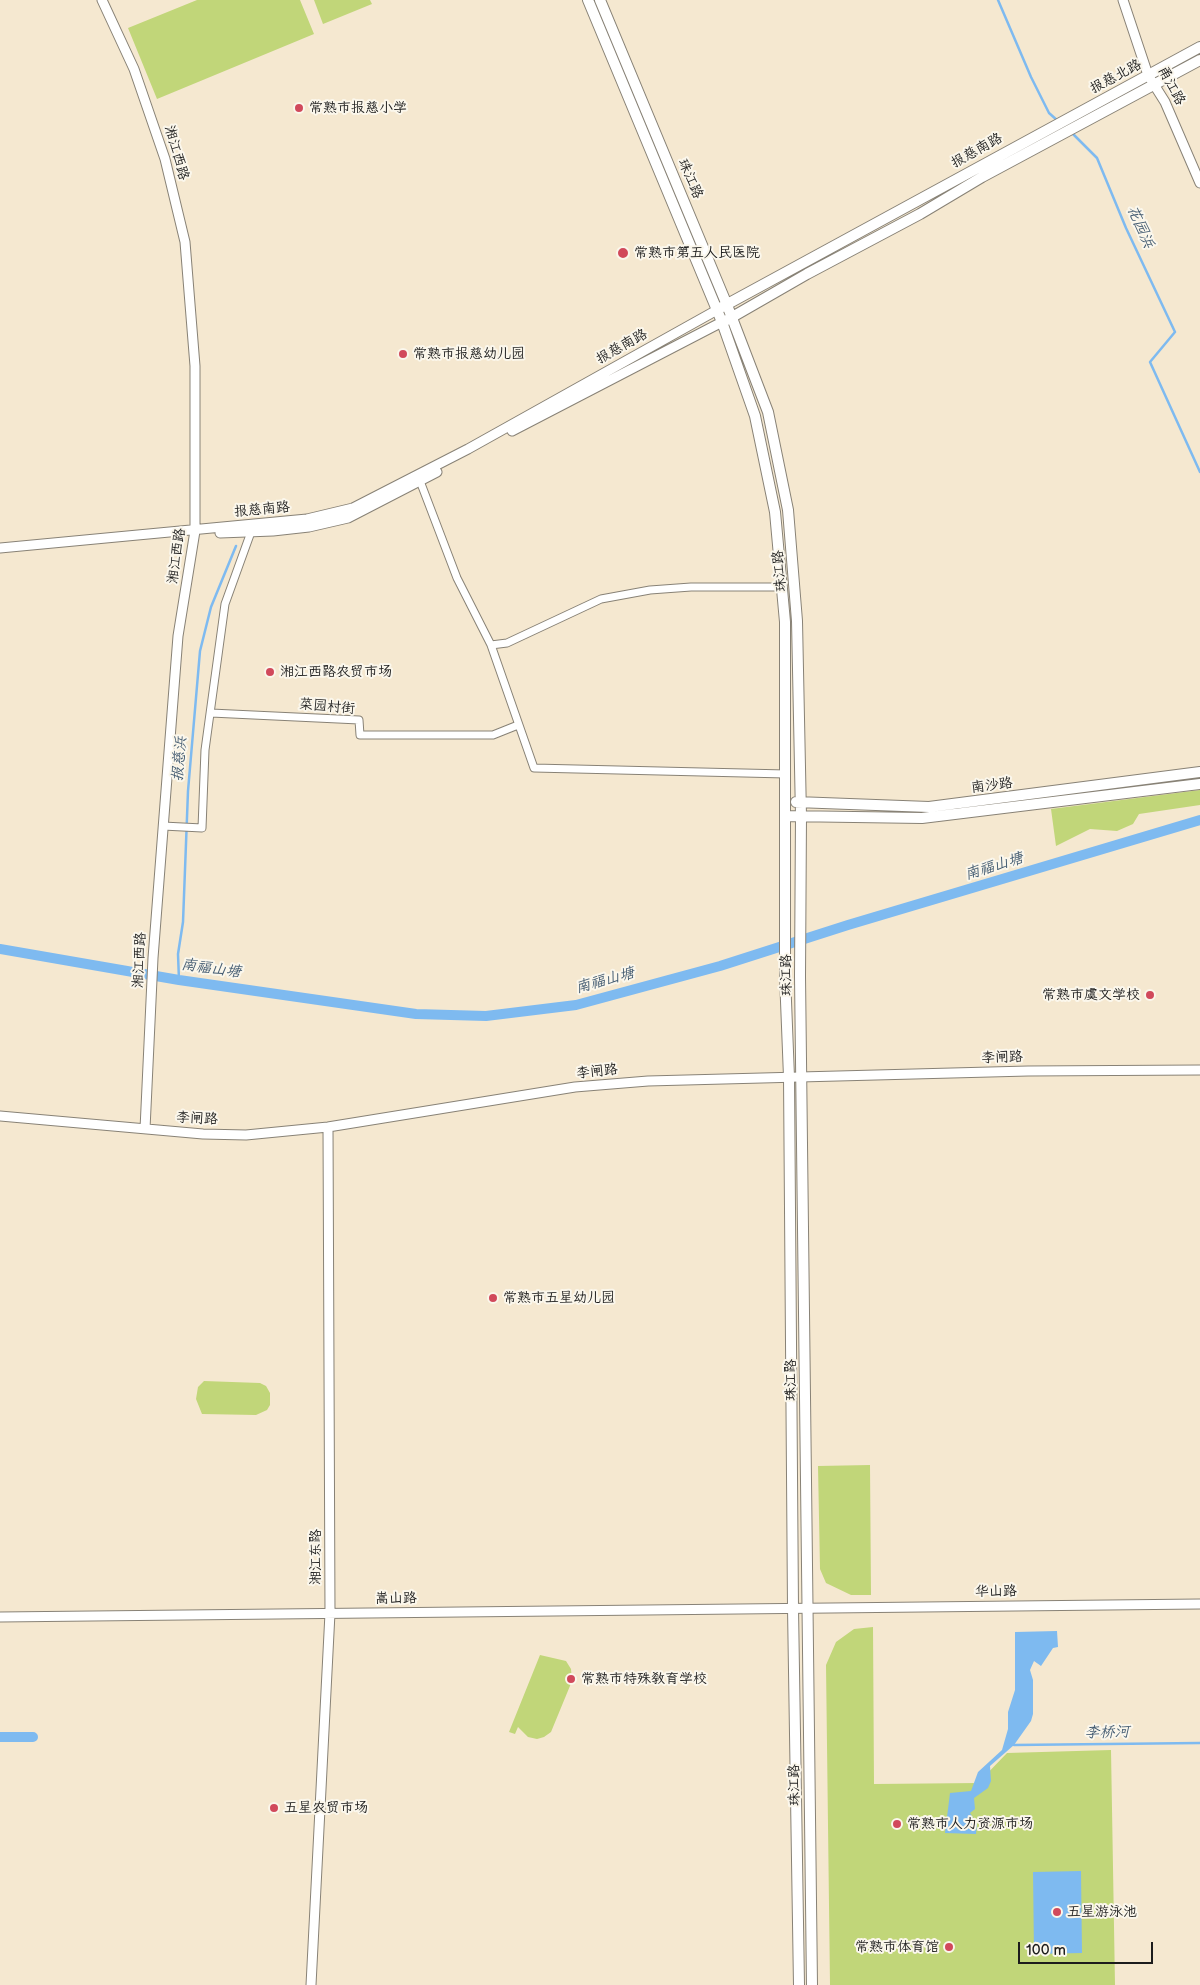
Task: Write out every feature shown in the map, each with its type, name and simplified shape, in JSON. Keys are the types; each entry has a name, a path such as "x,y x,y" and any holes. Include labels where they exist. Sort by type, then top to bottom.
{"main road":[{"name":"珠江路","path":"588,0 722,322 755,416 776,512 785,622 785,976 789,1077 793,1608 799,1985"},
{"name":"珠江路","path":"600,0 727,304 768,412 788,510 798,621 801,802 800,976 812,1985"},
{"name":"报慈北路","path":"1044,130 1200,47"},
{"name":"报慈北路","path":"1045,142 1200,60"},
{"name":"报慈南路","path":"717,310 1044,130"},
{"name":"报慈南路","path":"722,322 1045,142"},
{"name":"南沙路","path":"786,802 929,807 1200,772"},
{"name":"南沙路","path":"786,816 922,818 1200,784"}],"street":[{"name":"湘江西路","path":"102,0 134,69 165,159 184,242 195,366 195,531 178,636 153,958 145,1129"},
{"name":"甬江路","path":"1123,0 1148,75 1165,102 1200,183"},
{"name":"报慈南路","path":"0,548 307,519 353,508 468,449 717,310"},
{"name":"报慈南路","path":"195,531 251,532 309,527 348,518 722,322"},
{"path":"420,481 457,578 491,645 534,768 786,774"},
{"path":"163,826 202,828 205,750 225,604 251,532"},
{"path":"491,645 507,643 601,600 650,590 690,587 782,588"},
{"name":"菜园村街","path":"211,713 359,720 360,735 493,735 518,725"},
{"name":"李闸路","path":"0,1116 145,1129 246,1135 328,1128 584,1086 648,1081 1028,1071 1200,1070"},
{"name":"湘江东路","path":"311,1985 330,1613 328,1128"},
{"name":"华山路","path":"793,1608 1200,1604"},
{"name":"嵩山路","path":"0,1617 793,1608"}],"green space":[{"path":"197,0 300,0 314,34 157,99 128,28"},
{"path":"314,0 370,0 372,4 323,24"},
{"path":"1200,790 1200,805 1139,814 1133,824 1117,831 1090,829 1056,846 1051,809"},
{"path":"204,1381 260,1383 266,1386 270,1393 270,1405 267,1410 256,1415 202,1414 196,1399 198,1387"},
{"path":"870,1465 871,1595 851,1595 826,1583 820,1569 818,1466"},
{"path":"873,1627 874,1784 978,1783 1007,1753 1111,1750 1115,1985 830,1985 826,1665 836,1642 854,1629"},
{"path":"540,1655 566,1661 571,1669 572,1681 551,1732 537,1739 528,1737 518,1727 515,1734 509,1732"}],"water":[{"path":"1057,1631 1058,1647 1053,1648 1041,1666 1034,1661 1030,1670 1033,1680 1033,1714 1031,1721 1014,1745 990,1766 991,1781 988,1788 974,1798 975,1809 970,1813 977,1824 976,1834 945,1833 950,1793 971,1791 978,1772 1002,1750 1008,1729 1008,1712 1015,1690 1015,1632"},
{"name":"五星游泳池","path":"1081,1871 1082,1953 1034,1954 1033,1872"}],"waterway":[{"name":"花园浜","path":"998,0 1031,77 1049,113 1058,121"},
{"name":"花园浜","path":"1072,133 1097,158 1126,228 1175,332 1150,362 1200,472"},
{"name":"报慈浜","path":"179,980 178,954 183,922 188,791 200,651 211,607 236,546"},
{"name":"南福山塘","path":"0,949 179,980 416,1014 486,1016 576,1005 720,966 848,925 1200,820"},
{"path":"0,1737 33,1737"},
{"name":"李桥河","path":"1014,1745 1200,1743"}],"place":[{"name":"常熟市报慈小学","path":"299,108"},
{"name":"常熟市第五人民医院","path":"623,253"},
{"name":"常熟市报慈幼儿园","path":"403,354"},
{"name":"湘江西路农贸市场","path":"270,672"},
{"name":"常熟市虞文学校","path":"1150,995"},
{"name":"常熟市五星幼儿园","path":"493,1298"},
{"name":"常熟市特殊教育学校","path":"571,1679"},
{"name":"五星农贸市场","path":"274,1808"},
{"name":"常熟市人力资源市场","path":"897,1824"},
{"name":"五星游泳池","path":"1057,1912"},
{"name":"常熟市体育馆","path":"949,1947"}]}
